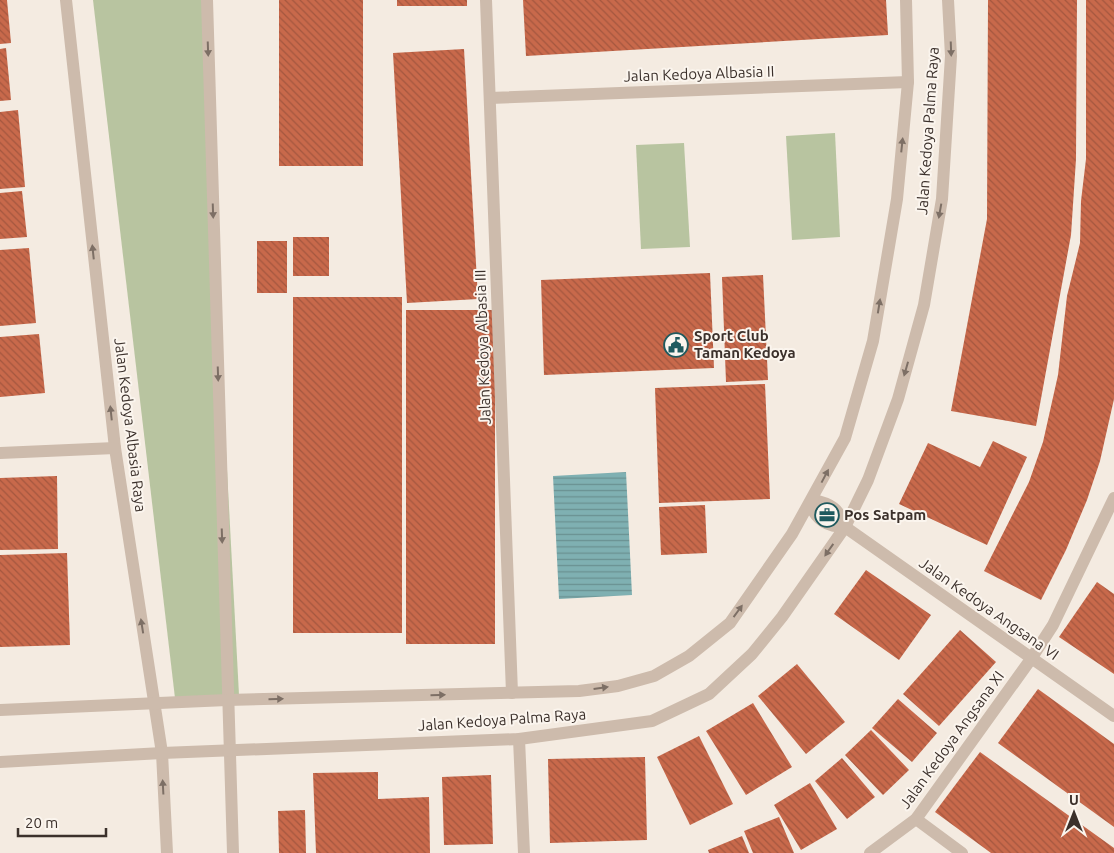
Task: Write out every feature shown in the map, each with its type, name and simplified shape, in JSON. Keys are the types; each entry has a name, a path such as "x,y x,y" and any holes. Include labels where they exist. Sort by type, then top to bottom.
{"street":[{"name":"Jalan Kedoya Albasia Raya","path":"66,0 115,448 162,753 167,853"},
{"path":"207,0 233,853"},
{"name":"Jalan Kedoya Albasia III","path":"486,0 512,693"},
{"name":"Jalan Kedoya Palma Raya","path":"0,710 227,700 579,692 618,686 654,676 689,656 730,623 792,534 845,438 873,340 897,199 908,82 906,0"},
{"name":"Jalan Kedoya Palma Raya","path":"0,762 162,753 519,739 652,721 709,694 752,654 782,617 845,527 868,480 898,399 924,305 942,199 951,56 948,0"},
{"name":"Jalan Kedoya Albasia II","path":"490,98 908,82"},
{"path":"0,454 115,448"},
{"name":"Jalan Kedoya Angsana XI","path":"870,853 916,819 1031,659 1053,625 1114,498"},
{"name":"Jalan Kedoya Angsana VI","path":"845,527 838,512 832,506 811,502 813,513 826,524 845,527 1114,716"},
{"path":"519,739 524,853"},
{"path":"916,819 962,853"}],"green space":[{"path":"93,0 202,0 239,695 175,698"},
{"path":"835,133 840,237 792,240 786,136"},
{"path":"684,143 690,247 641,249 636,145"}],"water":[{"path":"626,472 632,595 559,599 553,476"}],"building":[{"path":"0,0 7,0 11,43 0,44"},
{"path":"279,0 363,0 363,166 279,166"},
{"path":"397,0 467,0 467,6 397,6"},
{"path":"523,0 886,0 888,35 526,56"},
{"path":"988,0 1077,0 1076,159 1071,235 1036,426 951,411 987,219"},
{"path":"1086,0 1114,0 1114,399 1100,461 1087,500 1066,550 1041,600 984,571 1029,482 1043,442 1058,375 1067,296 1080,243 1081,201 1086,159"},
{"path":"6,48 11,100 0,101 0,49"},
{"path":"464,49 478,299 407,303 393,53"},
{"path":"18,110 25,187 0,189 0,112"},
{"path":"22,191 27,237 0,239 0,193"},
{"path":"293,237 329,237 329,276 293,276"},
{"path":"257,241 287,241 287,293 257,293"},
{"path":"29,248 36,323 0,326 0,250"},
{"path":"710,273 714,368 544,375 541,280"},
{"path":"763,275 768,380 726,382 722,277"},
{"path":"293,297 402,297 402,633 293,633"},
{"path":"406,310 495,310 495,644 406,644"},
{"path":"39,334 45,393 0,397 0,337"},
{"path":"765,384 770,499 659,503 655,388"},
{"path":"993,441 1027,457 987,545 899,504 928,443 980,467"},
{"path":"57,476 58,549 0,550 0,478"},
{"path":"705,505 707,553 661,555 659,507"},
{"name":"Pos Satpam","path":"829,508 834,514 830,520 820,516 820,509"},
{"path":"67,553 70,645 0,647 0,555"},
{"path":"866,570 931,615 899,660 834,614"},
{"path":"1097,582 1114,594 1114,674 1059,637"},
{"path":"960,630 996,662 939,726 903,694"},
{"path":"797,664 845,722 806,754 758,696"},
{"path":"1038,689 1114,744 1114,827 998,743"},
{"path":"898,699 937,733 912,762 872,728"},
{"path":"753,703 792,767 746,795 706,731"},
{"path":"871,730 909,770 883,795 845,755"},
{"path":"699,736 733,804 690,825 657,757"},
{"path":"980,752 1114,848 1114,853 991,853 935,812"},
{"path":"645,757 647,840 550,843 548,759"},
{"path":"842,758 875,797 847,819 815,781"},
{"path":"378,772 378,799 429,797 430,853 316,853 313,773"},
{"path":"491,775 493,844 444,845 442,777"},
{"path":"810,783 837,829 801,850 774,805"},
{"path":"305,810 306,853 279,853 278,811"},
{"path":"779,817 794,853 753,853 744,831"},
{"path":"742,836 749,853 709,853 708,850"}],"place":[{"name":"Sport Club Taman Kedoya","path":"676,345"},
{"name":"Pos Satpam","path":"827,515"}]}
